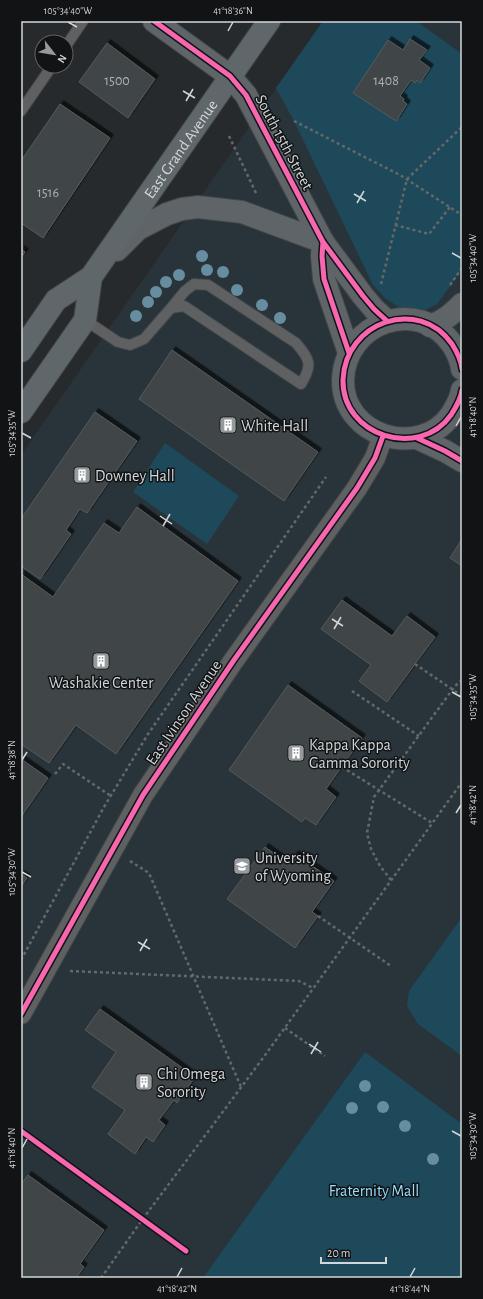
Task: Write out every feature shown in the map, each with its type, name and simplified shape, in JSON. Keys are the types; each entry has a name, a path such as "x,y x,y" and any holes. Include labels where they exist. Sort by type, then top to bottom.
{"main road":[{"name":"South 15th Street","path":"154,21 230,76 246,95 323,242 363,296 387,322"},
{"name":"East Grand Avenue","path":"21,351 56,300 91,276 269,21"},
{"path":"91,276 138,229 167,214 182,209 198,207 242,212 323,242"},
{"name":"South 15th Street","path":"323,242 322,256 324,279 349,353"},
{"name":"East Grand Avenue","path":"21,412 85,320 91,276"},
{"path":"430,326 442,322 452,315 462,304"},
{"path":"461,400 448,419 437,428 417,438 397,439 383,436 370,429 359,420 351,409 343,382 344,367 349,353 357,341 368,331 380,324 394,320 409,319 423,322 430,326 448,338 456,350 462,365"},
{"path":"417,438 462,461"}],"street":[{"name":"East Ivinson Avenue","path":"21,1014 143,795 234,660 357,488 375,458 383,436"}],"lane":[{"path":"74,34 83,21"},
{"path":"21,111 46,74"},
{"path":"85,320 118,342 130,345 144,339 185,291 194,284 208,285 296,343 306,355 310,365 307,375 301,384 184,306 171,308"}],"path":[{"path":"294,121 407,179 462,215"},
{"path":"380,287 407,179 462,127"},
{"path":"229,136 256,194 256,198"},
{"path":"395,225 429,234 450,207"},
{"path":"449,286 462,268"},
{"path":"21,960 111,796 148,734 326,477"},
{"path":"415,664 462,696"},
{"path":"391,880 380,866 371,849 367,833 374,797 452,690 462,680"},
{"path":"352,690 419,736"},
{"path":"55,774 63,764 111,796"},
{"path":"342,767 432,823"},
{"path":"101,1278 142,1220 285,1028 462,782"},
{"path":"112,851 149,873 241,1088"},
{"path":"318,916 391,966"},
{"path":"46,970 299,981 313,988"},
{"path":"285,1028 325,1056"},
{"path":"21,1136 24,1133"}],"shaded area":[{"name":"University of Wyoming","path":"323,21 462,21 462,1278 21,1278 21,455"}],"green space":[{"path":"323,21 416,21 462,54 462,270 437,304 421,312 402,309 386,299 373,285 294,121 276,88"},
{"path":"165,443 239,496 207,544 133,492"},
{"path":"462,917 462,1056 418,1024 407,1006 409,991"},
{"name":"Fraternity Mall","path":"365,1052 462,1124 462,1278 203,1278"}],"building":[{"path":"410,39 427,50 419,60 430,68 420,83 417,80 415,83 411,80 400,96 407,104 396,121 353,93 388,40 403,50"},
{"path":"107,43 155,79 128,118 79,82"},
{"path":"60,104 110,138 43,238 21,223 21,161"},
{"path":"21,249 25,252 21,258"},
{"name":"White Hall","path":"172,350 318,452 284,501 139,399"},
{"name":"Downey Hall","path":"95,412 137,441 87,513 80,509 66,530 71,534 40,579 21,566 21,519"},
{"name":"Washakie Center","path":"137,507 238,581 116,754 76,725 49,763 21,744 21,574 53,597 104,523 119,533"},
{"path":"462,539 462,566 450,558"},
{"path":"342,600 392,636 407,616 435,637 387,702 359,681 371,665 321,629"},
{"name":"Kappa Kappa Gamma Sorority","path":"288,685 362,738 326,789 336,797 316,825 305,818 302,822 229,770"},
{"path":"21,759 48,778 21,817"},
{"path":"265,847 289,864 295,854 334,881 312,912 318,916 295,948 227,899"},
{"path":"21,874 27,878 21,887"},
{"name":"Chi Omega Sorority","path":"100,1009 195,1077 177,1103 174,1100 159,1120 165,1125 153,1142 146,1137 135,1154 108,1134 125,1110 92,1087 116,1052 85,1030"},
{"path":"28,1175 104,1230 80,1264 84,1267 76,1278 21,1278 21,1185"}],"cycle path":[{"path":"154,21 230,76 246,95 323,242 363,296 387,321"},
{"path":"323,242 322,256 324,279 349,353"},
{"path":"462,369 461,362 452,344 438,329 421,321 403,319 386,322 369,330 356,343 347,360 343,380 346,399 355,415 368,428 385,435 403,438 420,436 437,429 451,415 459,400 462,390"},
{"path":"21,1014 143,795 234,660 357,488 375,458 383,436"},
{"path":"417,438 462,461"},
{"path":"21,1131 186,1251"}],"place":[{"name":"White Hall","path":"228,425"},
{"name":"Downey Hall","path":"82,475"},
{"name":"Washakie Center","path":"101,661"},
{"name":"Kappa Kappa Gamma Sorority","path":"296,753"},
{"name":"University of Wyoming","path":"242,866"},
{"name":"Chi Omega Sorority","path":"144,1082"}]}
